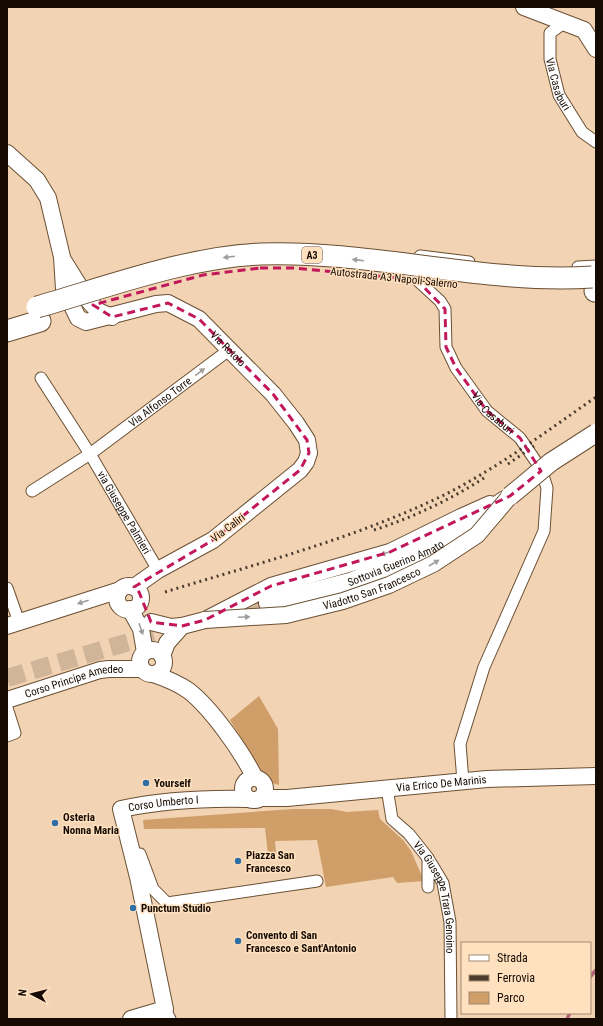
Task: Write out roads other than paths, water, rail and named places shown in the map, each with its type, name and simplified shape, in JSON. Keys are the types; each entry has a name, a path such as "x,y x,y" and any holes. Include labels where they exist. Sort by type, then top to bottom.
{"highway":[{"name":"Autostrada A3 Napoli-Salerno","path":"7,331 38,314 197,263 226,257 260,254 292,254 342,258 496,276 595,280"},
{"name":"Autostrada A3 Napoli-Salerno","path":"7,316 38,314"}],"main road":[{"path":"524,7 584,30 596,49"},
{"name":"Via Rotolo","path":"7,153 37,180 48,198 62,257 88,300 98,311 112,317 156,304 168,303 199,320 273,394 308,440 309,453"},
{"name":"Viadotto San Francesco","path":"151,622 171,627 182,626 205,620 286,615 343,601 389,585 434,564 477,535 510,496 551,462 596,433"},
{"name":"Via Caliri","path":"13,624 131,596 158,570 213,540 300,470 306,462 309,453"},
{"name":"Viadotto San Francesco","path":"205,620 271,586 390,552 461,516 510,496"},
{"name":"Sottovia Guerino Amato","path":"268,604 350,582 433,549 510,496"},
{"path":"131,596 151,622 155,666"},
{"name":"Corso Principe Amedeo","path":"131,596 141,629 145,652 152,650 155,666 200,702 227,734 242,757 253,788"},
{"path":"155,666 167,643 182,626"},
{"name":"Corso Principe Amedeo","path":"7,700 96,671 155,666"},
{"name":"Via Errico De Marinis","path":"253,788 287,798 463,781 596,776"},
{"name":"Corso Umberto I","path":"132,854 122,809 155,802 206,798 253,788"},
{"path":"131,1019 167,1014 132,854"}],"street":[{"name":"Via Casaburi","path":"565,22 550,33 550,59 559,95 582,132 596,142"},
{"name":"Via Casaburi","path":"463,781 460,744 484,667 544,531 547,488 541,469 520,438 487,411 456,368 446,347 445,309 440,302 390,255 438,257 517,266 552,268 595,280"},
{"name":"Via Alfonso Torre","path":"90,454 229,350"},
{"path":"32,491 90,454 41,378"},
{"name":"via Giuseppe Palmieri","path":"90,454 158,570"},
{"path":"7,588 13,624"},
{"path":"7,708 11,734"},
{"name":"Via Giuseppe Trara Genoino","path":"387,788 392,819 409,834 428,858 443,883 450,922 451,1019"},
{"path":"132,854 140,854 153,889 167,903 317,881"},
{"path":"428,858 428,887"}],"waterway":[{"path":"591,976 596,970"},
{"path":"567,1019 570,1014"}],"tunnel":[{"path":"221,616 268,603"},
{"path":"7,678 183,626"}],"railway":[{"path":"165,592 307,549 343,537 412,510 446,494 485,472 596,397"},
{"path":"508,464 534,446"},
{"path":"374,530 432,507 487,476"}],"place":[{"name":"Yourself","path":"146,783"},
{"name":"Osteria Nonna Maria","path":"55,823"},
{"name":"Piazza San Francesco","path":"238,861"},
{"name":"Punctum Studio","path":"133,908"},
{"name":"Convento di San Francesco e Sant'Antonio","path":"238,941"}]}
